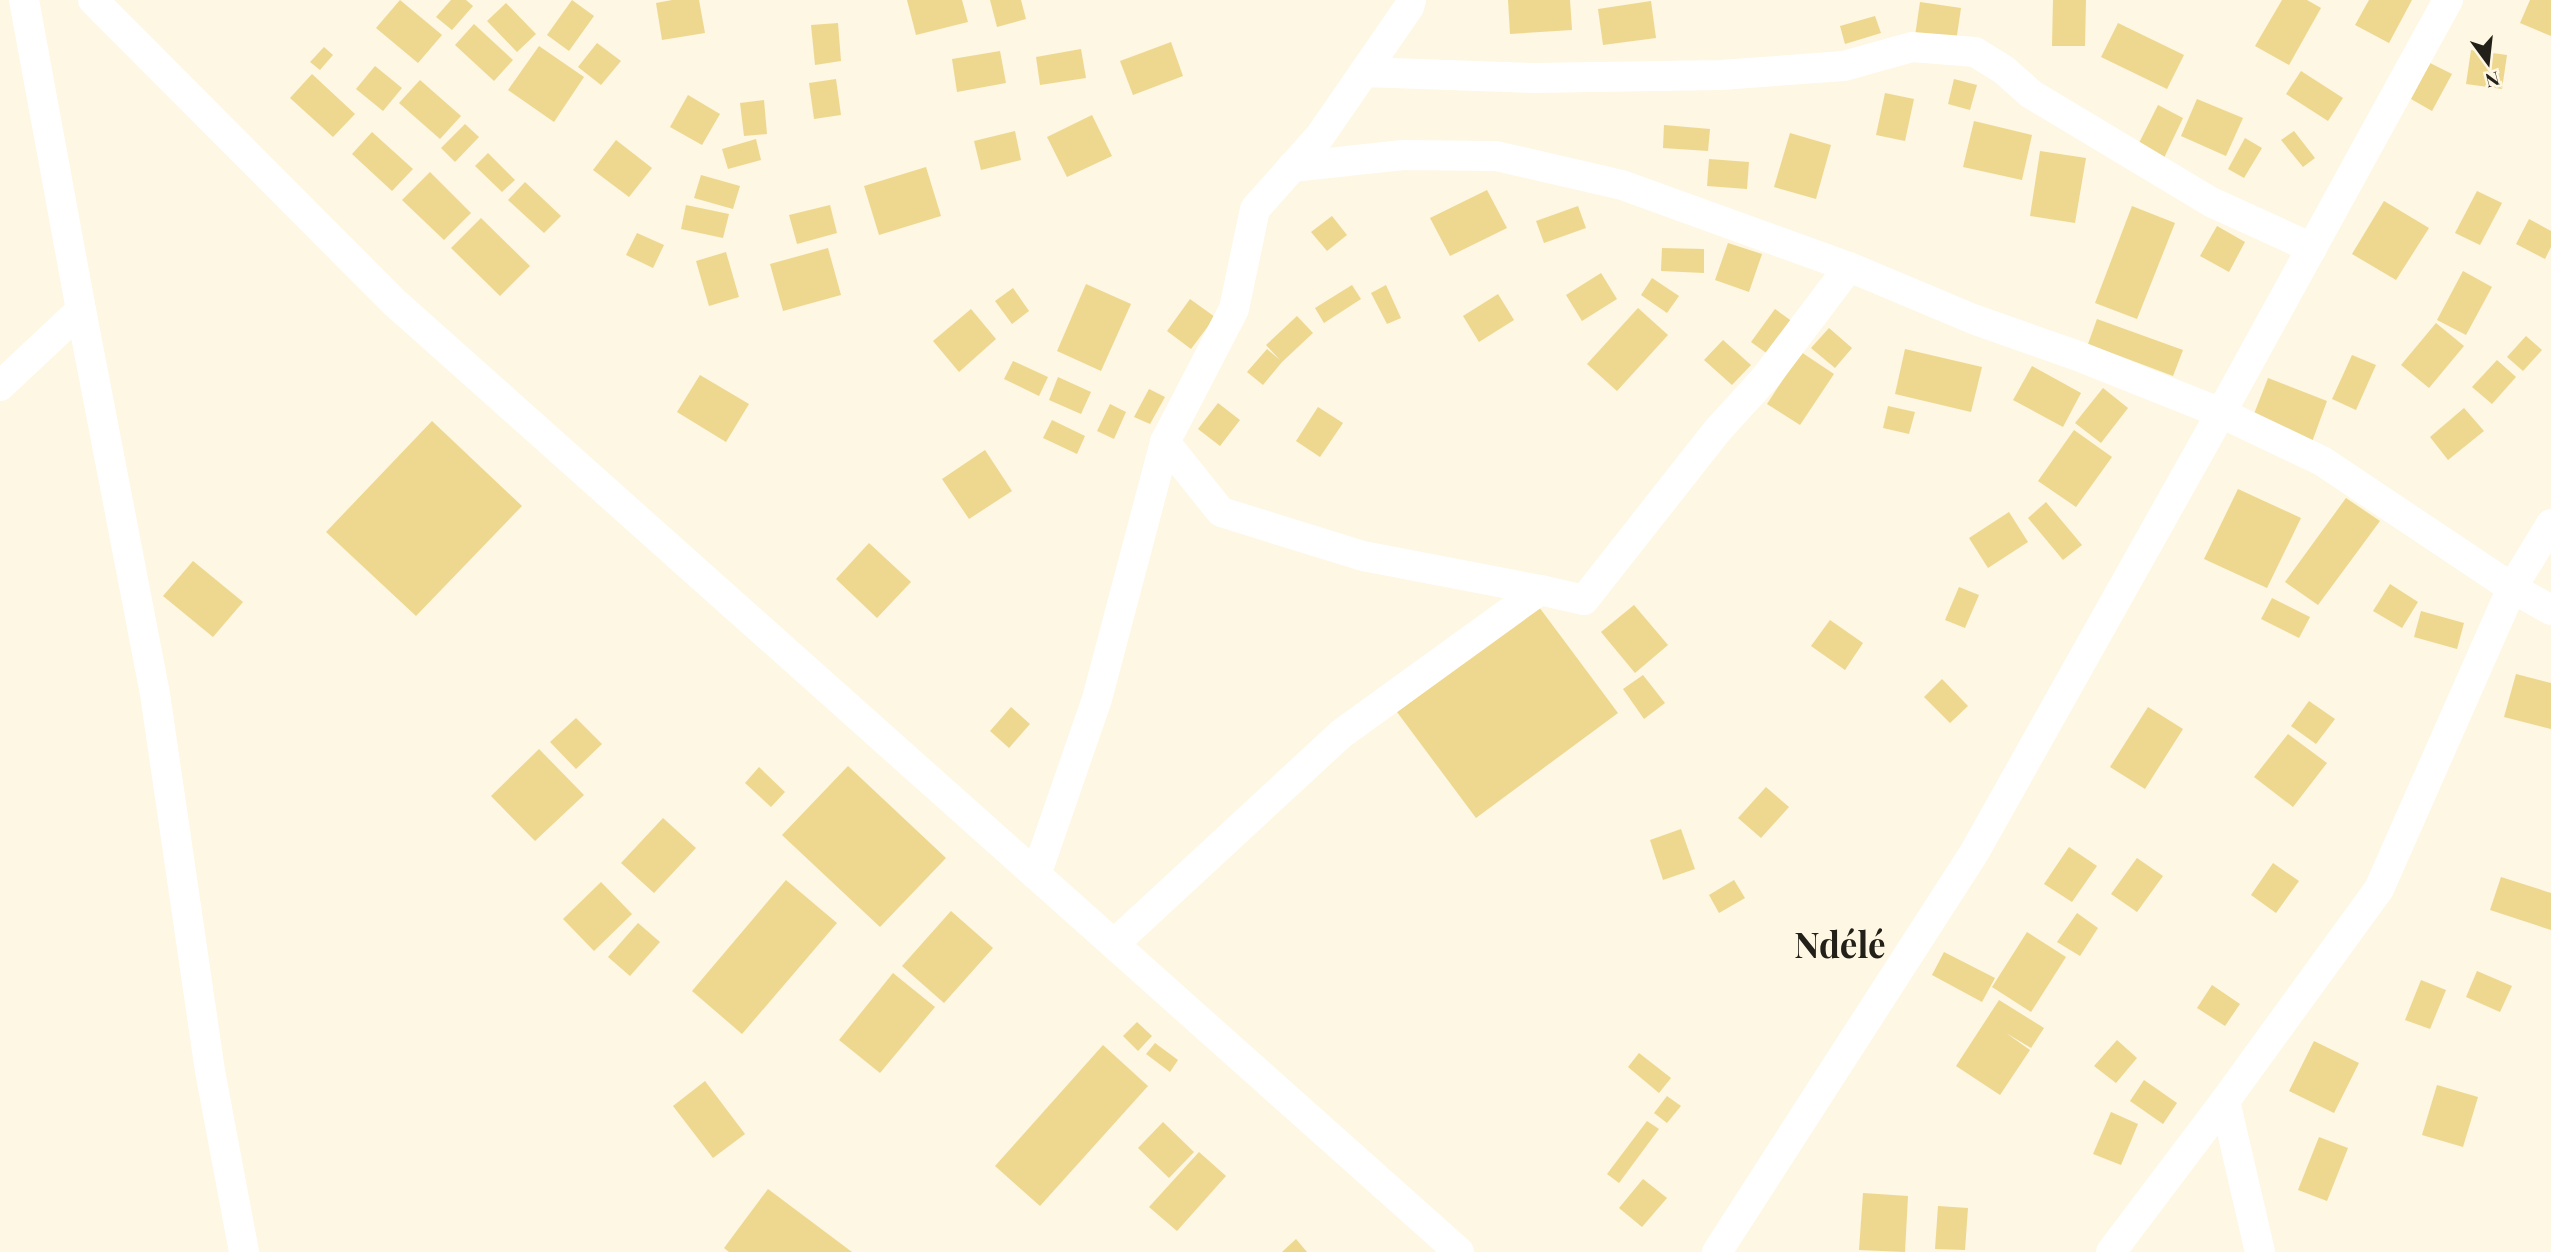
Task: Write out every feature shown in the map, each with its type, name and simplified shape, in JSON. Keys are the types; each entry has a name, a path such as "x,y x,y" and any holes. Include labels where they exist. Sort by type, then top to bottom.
{"street":[{"path":"24,0 155,694 210,1071 244,1252"},
{"path":"93,0 394,302 1459,1252"},
{"path":"1036,875 1097,699 1165,442 1234,309 1255,209 1320,136 1409,7 1411,0"},
{"path":"1717,1252 1974,853 2221,413 2448,0"},
{"path":"1364,72 1534,78 1721,75 1844,66 1912,47 1975,52 2004,70 2031,94 2211,202 2312,248"},
{"path":"1292,167 1403,155 1496,156 1622,185 1849,267 1973,319 2078,356 2221,413 2322,461 2512,588 2551,610"},
{"path":"1165,442 1221,512 1363,556 1584,600 1717,430 1766,377 1849,267"},
{"path":"0,386 81,310"},
{"path":"2111,1252 2379,889 2512,588 2551,524"},
{"path":"1114,944 1341,734 1540,590"},
{"path":"2225,1101 2260,1252"}],"building":[{"path":"400,0 442,35 418,63 376,28"},
{"path":"451,0 466,0 473,6 452,30 436,17"},
{"path":"572,0 594,16 569,51 547,35"},
{"path":"699,0 705,33 662,40 656,3"},
{"path":"907,0 962,0 968,22 916,35"},
{"path":"990,0 1021,0 1026,19 997,27"},
{"path":"1508,0 1570,0 1572,30 1510,34"},
{"path":"2053,0 2086,0 2085,46 2052,46"},
{"path":"2282,0 2307,0 2321,8 2289,65 2255,46"},
{"path":"2369,0 2412,0 2389,43 2355,25"},
{"path":"2530,0 2551,0 2551,36 2520,23"},
{"path":"1651,1 1656,38 1603,45 1598,9"},
{"path":"1920,2 1961,8 1956,42 1915,36"},
{"path":"506,3 536,34 517,52 487,21"},
{"path":"1875,16 1881,33 1845,44 1840,26"},
{"path":"838,23 841,61 815,65 811,25"},
{"path":"2118,23 2184,55 2167,89 2101,57"},
{"path":"474,24 513,60 494,81 455,45"},
{"path":"1171,42 1183,76 1133,95 1120,61"},
{"path":"597,43 621,61 601,85 578,67"},
{"path":"539,46 584,77 554,122 508,90"},
{"path":"324,47 333,55 320,70 310,62"},
{"path":"1081,49 1086,78 1040,85 1036,57"},
{"path":"2471,50 2507,55 2502,89 2466,84"},
{"path":"1000,51 1006,83 957,92 952,59"},
{"path":"2430,63 2452,74 2432,111 2411,99"},
{"path":"375,66 402,88 383,111 356,89"},
{"path":"2301,71 2343,98 2328,121 2286,94"},
{"path":"312,74 355,114 333,137 290,98"},
{"path":"836,79 841,115 814,119 809,83"},
{"path":"1954,79 1977,85 1970,110 1948,104"},
{"path":"420,80 461,116 440,139 399,103"},
{"path":"1885,93 1914,99 1905,141 1876,135"},
{"path":"688,95 720,114 702,145 670,127"},
{"path":"2197,99 2243,118 2226,156 2181,136"},
{"path":"764,100 767,134 744,136 740,103"},
{"path":"2158,105 2183,118 2163,160 2137,147"},
{"path":"1092,115 1112,156 1067,177 1047,137"},
{"path":"1974,121 2032,135 2022,180 1963,167"},
{"path":"465,124 479,137 455,162 441,148"},
{"path":"1664,125 1710,129 1708,151 1663,148"},
{"path":"1015,131 1021,160 981,170 974,141"},
{"path":"2294,131 2315,158 2303,167 2281,140"},
{"path":"372,132 413,169 392,191 352,154"},
{"path":"1790,133 1831,145 1816,199 1774,187"},
{"path":"2245,138 2262,148 2244,178 2228,169"},
{"path":"756,139 761,160 728,169 722,149"},
{"path":"616,140 652,168 629,197 593,170"},
{"path":"2040,151 2086,158 2075,223 2030,216"},
{"path":"488,153 515,180 502,192 475,166"},
{"path":"1709,159 1749,162 1747,189 1707,186"},
{"path":"926,167 941,216 879,235 864,186"},
{"path":"430,172 471,213 444,240 402,200"},
{"path":"701,175 740,186 733,209 694,198"},
{"path":"525,182 561,216 544,233 508,200"},
{"path":"1487,190 1507,228 1450,256 1430,218"},
{"path":"2477,191 2502,203 2480,245 2455,233"},
{"path":"2384,201 2429,228 2396,280 2352,254"},
{"path":"686,205 729,214 723,238 681,229"},
{"path":"830,205 837,233 797,244 789,215"},
{"path":"1578,206 1586,228 1544,243 1536,221"},
{"path":"2132,206 2175,223 2137,319 2095,303"},
{"path":"1332,216 1347,235 1327,251 1311,232"},
{"path":"481,218 530,266 500,296 451,248"},
{"path":"2529,219 2551,231 2551,247 2545,259 2516,244"},
{"path":"2217,226 2245,242 2229,272 2200,256"},
{"path":"637,233 664,245 653,268 626,255"},
{"path":"1728,243 1762,254 1749,292 1715,280"},
{"path":"828,248 841,295 783,311 770,264"},
{"path":"1662,248 1704,249 1704,273 1661,271"},
{"path":"726,252 739,297 709,306 696,261"},
{"path":"2463,271 2492,287 2466,335 2437,320"},
{"path":"1601,273 1617,299 1582,321 1566,295"},
{"path":"1652,278 1679,296 1667,313 1641,295"},
{"path":"1086,284 1131,304 1101,371 1057,351"},
{"path":"1352,285 1361,299 1324,323 1315,308"},
{"path":"1386,285 1401,318 1387,324 1371,293"},
{"path":"1013,288 1029,311 1012,324 995,301"},
{"path":"1498,294 1514,320 1479,342 1463,316"},
{"path":"1190,299 1215,317 1191,349 1167,331"},
{"path":"1638,308 1668,335 1617,391 1587,364"},
{"path":"971,309 996,339 959,372 933,341"},
{"path":"1775,309 1793,322 1769,355 1751,342"},
{"path":"1297,316 1313,333 1282,362 1263,385 1247,372 1267,349 1280,360 1266,345"},
{"path":"2097,319 2183,350 2173,376 2088,344"},
{"path":"2436,323 2464,346 2429,388 2401,365"},
{"path":"1829,328 1852,348 1835,368 1811,348"},
{"path":"2526,336 2542,350 2523,371 2507,357"},
{"path":"1723,340 1751,365 1732,385 1704,360"},
{"path":"1905,349 1982,367 1971,412 1895,394"},
{"path":"1801,352 1834,374 1800,425 1767,404"},
{"path":"2352,355 2376,365 2356,410 2332,399"},
{"path":"2497,360 2516,377 2492,404 2472,387"},
{"path":"1013,361 1048,377 1039,396 1004,379"},
{"path":"2032,366 2081,393 2063,427 2013,400"},
{"path":"700,375 749,404 726,442 677,412"},
{"path":"1058,377 1091,392 1081,414 1049,400"},
{"path":"2268,378 2327,401 2312,442 2252,419"},
{"path":"2103,388 2128,408 2101,443 2075,423"},
{"path":"1149,389 1165,397 1150,424 1134,417"},
{"path":"1218,403 1240,420 1220,446 1198,429"},
{"path":"1110,404 1126,412 1114,439 1097,431"},
{"path":"1888,406 1915,412 1909,434 1883,428"},
{"path":"1318,407 1343,423 1320,457 1296,441"},
{"path":"2464,408 2484,431 2448,460 2430,437"},
{"path":"1052,420 1085,436 1077,454 1043,438"},
{"path":"432,421 522,506 416,616 326,532"},
{"path":"2074,430 2112,457 2076,507 2038,481"},
{"path":"985,450 1012,491 969,519 942,479"},
{"path":"2238,489 2301,518 2267,588 2204,559"},
{"path":"2346,498 2380,521 2318,605 2285,582"},
{"path":"2046,502 2082,545 2063,560 2028,518"},
{"path":"2009,512 2028,542 1988,568 1969,538"},
{"path":"869,543 911,582 877,618 836,579"},
{"path":"193,561 243,602 213,637 163,596"},
{"path":"2390,584 2418,602 2402,628 2373,611"},
{"path":"1959,587 1979,595 1965,628 1945,620"},
{"path":"2272,598 2310,617 2299,638 2261,619"},
{"path":"1634,605 1668,645 1635,673 1601,632"},
{"path":"1539,607 1618,713 1476,818 1397,712"},
{"path":"2421,611 2464,623 2457,649 2414,637"},
{"path":"1830,620 1863,643 1845,670 1811,646"},
{"path":"2516,674 2551,683 2551,729 2504,717"},
{"path":"1643,675 1665,703 1644,719 1623,689"},
{"path":"1942,679 1968,706 1950,723 1924,697"},
{"path":"2309,701 2335,719 2316,744 2291,726"},
{"path":"1011,707 1030,724 1009,748 990,731"},
{"path":"2148,707 2183,729 2145,789 2110,767"},
{"path":"576,718 602,744 576,769 550,742"},
{"path":"2288,734 2327,763 2293,807 2254,777"},
{"path":"539,749 584,795 535,841 491,796"},
{"path":"848,766 946,858 880,927 782,835"},
{"path":"759,767 785,792 771,807 745,783"},
{"path":"1766,787 1789,807 1761,838 1738,818"},
{"path":"663,818 696,848 654,893 621,863"},
{"path":"1681,829 1695,869 1663,880 1650,840"},
{"path":"2069,847 2097,866 2072,902 2044,884"},
{"path":"2137,858 2163,876 2137,912 2111,894"},
{"path":"2273,863 2299,881 2276,913 2251,895"},
{"path":"2501,877 2551,893 2551,930 2490,910"},
{"path":"786,880 837,923 742,1034 692,991"},
{"path":"1734,880 1745,898 1719,913 1709,895"},
{"path":"601,882 632,914 594,951 563,919"},
{"path":"951,911 993,948 944,1003 902,966"},
{"path":"2077,913 2098,928 2080,956 2057,942"},
{"path":"638,923 660,942 630,976 608,957"},
{"path":"2027,932 2066,957 2031,1012 1992,987"},
{"path":"1944,952 1995,978 1982,1002 1932,975"},
{"path":"2477,971 2512,986 2500,1012 2466,997"},
{"path":"893,973 935,1007 880,1073 839,1040"},
{"path":"2421,980 2446,990 2430,1029 2405,1020"},
{"path":"2212,985 2240,1004 2225,1026 2197,1008"},
{"path":"1999,1000 2044,1028 2031,1048 2006,1033 2030,1050 2000,1095 1956,1066"},
{"path":"1137,1022 1152,1036 1138,1051 1123,1036"},
{"path":"2117,1040 2137,1058 2116,1083 2094,1066"},
{"path":"2314,1041 2359,1063 2334,1113 2289,1091"},
{"path":"1155,1043 1178,1060 1170,1072 1146,1054"},
{"path":"1103,1045 1148,1086 1040,1206 995,1166"},
{"path":"1639,1053 1671,1078 1659,1093 1628,1067"},
{"path":"2144,1080 2177,1103 2163,1124 2130,1101"},
{"path":"705,1081 745,1134 713,1158 673,1106"},
{"path":"2437,1085 2478,1097 2463,1147 2422,1135"},
{"path":"1667,1096 1681,1106 1667,1123 1654,1113"},
{"path":"2111,1112 2138,1124 2121,1165 2093,1154"},
{"path":"1647,1121 1659,1129 1619,1183 1607,1174"},
{"path":"1163,1122 1194,1152 1169,1178 1138,1148"},
{"path":"2319,1137 2348,1148 2327,1201 2298,1190"},
{"path":"1199,1152 1226,1176 1177,1231 1149,1207"},
{"path":"1643,1179 1667,1198 1642,1227 1619,1208"},
{"path":"768,1189 852,1252 729,1252 724,1248"},
{"path":"1863,1193 1908,1196 1905,1252 1859,1250"},
{"path":"1938,1206 1968,1208 1965,1250 1935,1249"},
{"path":"1296,1239 1307,1252 1282,1252"}],"district":[{"name":"Ndélé","path":"1840,946"}]}
